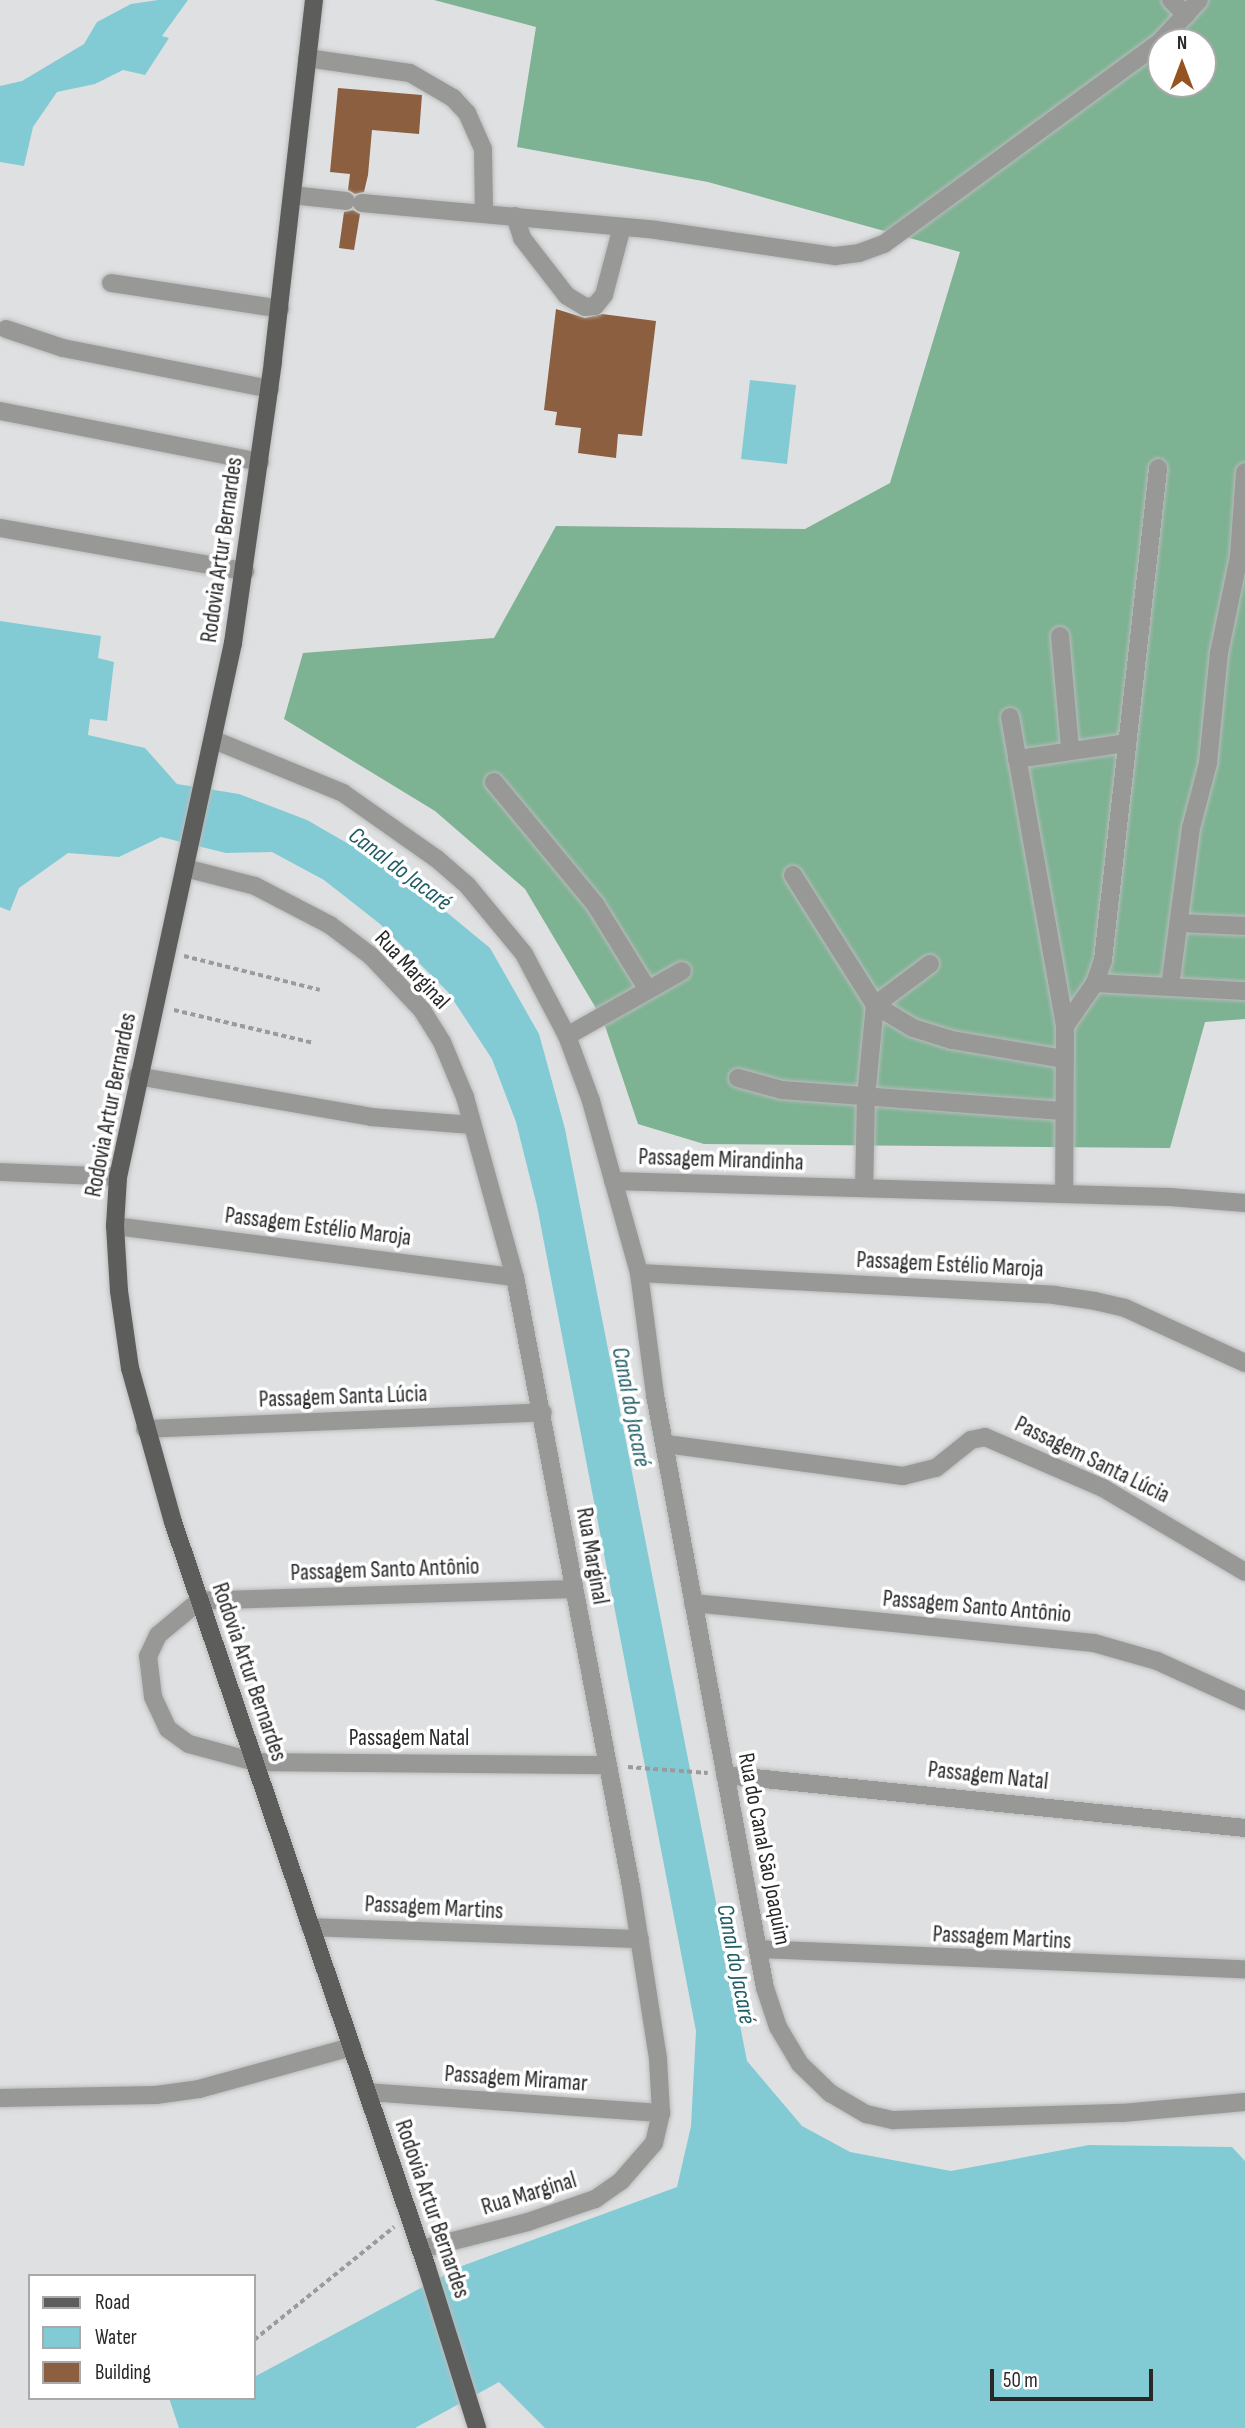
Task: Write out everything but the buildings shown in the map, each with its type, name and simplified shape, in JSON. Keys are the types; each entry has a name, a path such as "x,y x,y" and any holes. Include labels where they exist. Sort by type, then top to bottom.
{"main road":[{"name":"Rodovia Artur Bernardes","path":"314,0 270,389 245,571 210,761 168,953 137,1076 118,1177 115,1226 130,1368 145,1429 199,1601 421,2249 477,2428"}],"street":[{"path":"1171,0 1186,15"},
{"path":"292,195 622,227 835,256 884,244 1160,42 1199,0"},
{"path":"307,58 410,73 453,98 467,113 483,149 484,213"},
{"path":"515,216 522,238 567,296 585,307 595,306 604,295 622,227"},
{"path":"111,283 279,309"},
{"path":"6,329 64,348 270,389"},
{"path":"0,411 260,462"},
{"path":"1065,1026 1095,983 1103,960 1158,468"},
{"path":"1170,987 1191,828 1208,763 1237,604 1245,472"},
{"path":"0,528 245,571"},
{"path":"1060,636 1070,748"},
{"path":"1010,717 1065,1026 1063,1194"},
{"name":"Passagem Mirandinha","path":"214,740 343,793 437,859 505,929 524,954 567,1036 591,1101 613,1181 1063,1194 1245,1203"},
{"path":"1017,759 1070,748 1127,743"},
{"path":"495,782 595,904 648,990"},
{"name":"Rua Marginal","path":"186,862 255,886 330,925 370,957 422,1010 442,1042 472,1125 515,1277 543,1412 573,1589 612,1766 640,1939 661,2113 654,2143 641,2161 595,2199 528,2222 421,2249"},
{"path":"793,875 875,1005 913,1028 951,1040 1064,1059"},
{"path":"1179,923 1245,926"},
{"path":"864,1188 866,1096 875,1005 930,964"},
{"path":"567,1036 682,971"},
{"path":"1095,983 1245,991"},
{"path":"137,1076 370,1117 472,1125"},
{"path":"738,1078 782,1090 1062,1111"},
{"path":"0,1172 118,1177"},
{"name":"Rua do Canal São Joaquim","path":"613,1181 639,1273 655,1395 694,1603 720,1774 772,2011 789,2048 830,2093 866,2114 920,2122 1245,2102"},
{"name":"Passagem Estélio Maroja","path":"115,1226 515,1277"},
{"name":"Passagem Estélio Maroja","path":"639,1273 1082,1299 1125,1308 1245,1363"},
{"name":"Passagem Santa Lúcia","path":"145,1429 543,1412"},
{"name":"Passagem Santa Lúcia","path":"666,1444 903,1476 936,1468 971,1440 985,1437 1103,1488 1245,1572"},
{"name":"Passagem Santo Antônio","path":"199,1601 573,1589"},
{"name":"Passagem Natal","path":"199,1601 158,1635 148,1656 153,1697 168,1729 189,1744 255,1762 612,1766"},
{"name":"Passagem Santo Antônio","path":"694,1603 1094,1643 1157,1661 1245,1701"},
{"name":"Passagem Natal","path":"720,1774 1245,1828"},
{"name":"Passagem Martins","path":"310,1927 640,1939"},
{"name":"Passagem Martins","path":"758,1949 1245,1969"},
{"path":"0,2098 156,2095 199,2089 352,2047"},
{"name":"Passagem Miramar","path":"367,2092 661,2113"}],"path":[{"path":"168,953 320,990"},
{"path":"155,1005 314,1042"},
{"path":"612,1766 720,1774"},
{"path":"256,2338 409,2215"}],"green space":[{"path":"434,0 1245,0 1245,1019 1205,1022 1170,1148 704,1144 638,1124 603,1020 525,889 435,811 284,719 303,653 494,638 556,526 805,529 890,483 960,252 708,182 517,147 536,27"}],"water":[{"path":"158,0 188,0 162,36 169,38 145,75 123,70 95,84 57,92 33,127 24,166 0,162 0,86 22,81 84,44 97,22 131,4"},
{"path":"750,380 796,385 787,464 741,459"},
{"path":"0,621 101,636 98,658 114,662 107,721 90,719 88,735 145,748 177,784 239,794 307,820 399,873 490,948 539,1034 565,1129 747,2061 802,2126 850,2152 951,2171 1089,2145 1232,2147 1245,2161 1245,2428 545,2428 499,2382 415,2428 179,2428 170,2400 256,2400 256,2376 462,2266 677,2187 691,2126 696,2031 537,1206 516,1122 492,1059 448,992 380,924 324,880 272,852 226,853 161,837 119,857 68,853 19,888 10,911 0,907"}],"water label":[{"name":"Canal do Jacaré","path":"400,869"},
{"name":"Canal do Jacaré","path":"631,1407"},
{"name":"Canal do Jacaré","path":"736,1964"}]}
